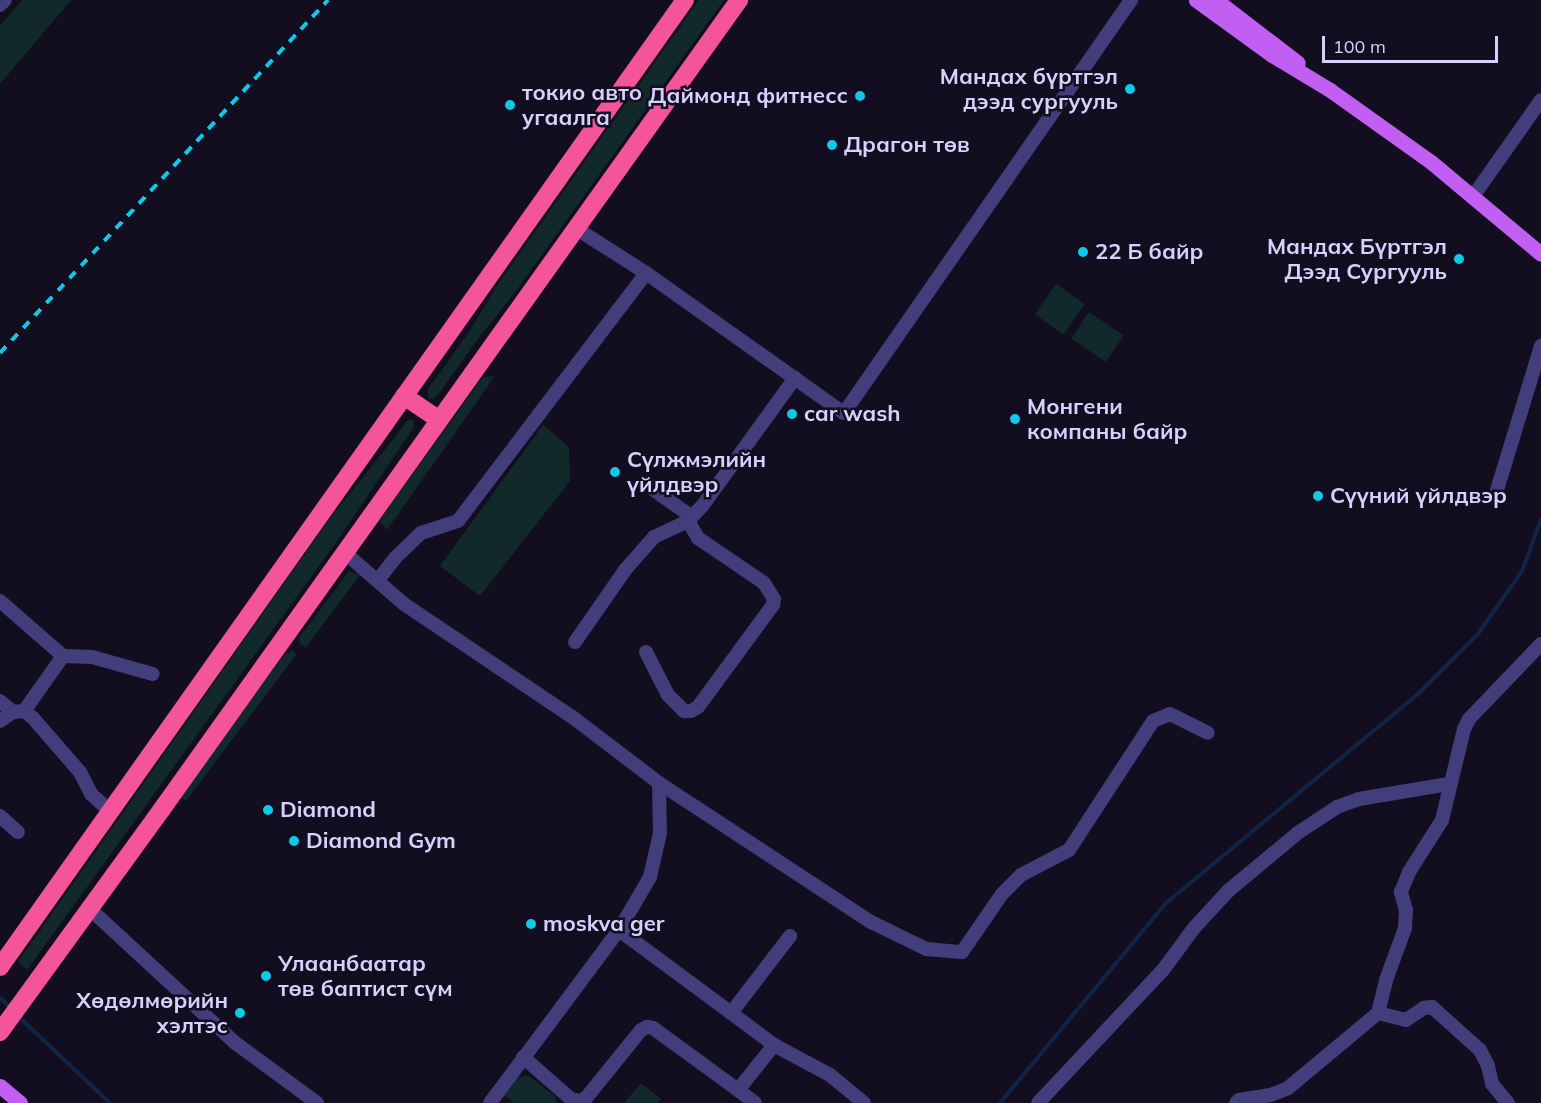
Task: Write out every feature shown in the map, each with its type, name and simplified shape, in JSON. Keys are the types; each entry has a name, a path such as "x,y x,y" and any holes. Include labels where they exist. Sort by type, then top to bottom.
{"highway":[{"path":"3,962 685,0"},
{"path":"0,1032 739,0"},
{"path":"404,396 438,419"}],"main road":[{"path":"1196,0 1272,56 1330,90"},
{"path":"1216,0 1278,46 1330,90 1474,195 1540,251"},
{"path":"0,1086 20,1103"}],"street":[{"path":"0,5 5,0"},
{"path":"577,229 646,273 844,413 1131,0"},
{"path":"1474,195 1541,100"},
{"path":"378,580 396,557 421,533 458,521 646,273"},
{"path":"1497,489 1541,346"},
{"path":"575,642 625,570 654,537 690,519 703,505 795,378"},
{"path":"646,652 668,695 684,711 692,711 698,707 750,640 773,605 774,599 764,583 698,538 690,519 647,485"},
{"path":"344,552 404,604 575,719 659,783 871,922 926,949 962,952 1002,894 1021,876 1070,850 1153,721 1170,714 1208,733"},
{"path":"0,601 63,656 92,657 153,674"},
{"path":"1247,1101 1288,1088 1378,1013 1386,980 1405,928 1406,910 1401,892 1409,872 1442,820 1464,729 1469,719 1541,644"},
{"path":"0,722 18,712 63,656"},
{"path":"0,701 18,712 67,756 80,772 91,794 110,811"},
{"path":"490,1103 619,930 650,877 660,833 659,783"},
{"path":"1038,1103 1163,970 1194,928 1228,891 1299,832 1336,807 1359,799 1449,784"},
{"path":"0,816 18,832"},
{"path":"90,909 234,1042 317,1103"},
{"path":"619,930 774,1045 830,1075 864,1103"},
{"path":"731,1013 790,936"},
{"path":"1378,1013 1406,1020 1424,1008 1432,1007 1480,1050 1488,1066 1492,1084 1508,1103"},
{"path":"523,1057 571,1099 579,1101 586,1098 641,1030 647,1027 653,1028 755,1103"},
{"path":"738,1090 774,1045"}],"green space":[{"path":"22,0 71,0 0,84 0,26"},
{"path":"699,0 724,0 516,291 480,336 438,395 433,399 428,398 428,389 469,332 498,284"},
{"path":"1056,284 1085,304 1063,334 1035,314"},
{"path":"1089,312 1124,335 1106,362 1071,339"},
{"path":"495,376 387,530 379,521 483,377"},
{"path":"409,419 413,420 414,427 337,541 27,970 18,962 326,524"},
{"path":"543,425 569,447 570,481 480,596 440,566"},
{"path":"349,571 360,575 306,647 300,644 299,638"},
{"path":"293,650 296,655 186,801 180,797 180,793 284,655"},
{"path":"529,1076 555,1096 557,1103 514,1103 504,1095 518,1077"},
{"path":"641,1083 661,1099 658,1103 624,1103"}],"waterway":[{"path":"1000,1103 1165,904 1419,693 1478,634 1522,571 1541,520"},
{"path":"0,998 10,1007"},
{"path":"19,1017 110,1103"}],"railway":[{"path":"0,353 328,0"}],"place":[{"name":"Мандах бүртгэл дээд сургууль","path":"1130,89"},
{"name":"Даймонд фитнесс","path":"860,96"},
{"name":"токио авто угаалга","path":"510,105"},
{"name":"Драгон төв","path":"832,145"},
{"name":"22 Б байр","path":"1083,252"},
{"name":"Мандах Бүртгэл Дээд Сургууль","path":"1459,259"},
{"name":"car wash","path":"792,414"},
{"name":"Монгени компаны байр","path":"1015,419"},
{"name":"Сүлжмэлийн үйлдвэр","path":"615,472"},
{"name":"Сүүний үйлдвэр","path":"1318,496"},
{"name":"Diamond","path":"268,810"},
{"name":"Diamond Gym","path":"294,841"},
{"name":"moskva ger","path":"531,924"},
{"name":"Улаанбаатар төв баптист сүм","path":"266,976"},
{"name":"Хөдөлмөрийн хэлтэс","path":"240,1013"}]}
